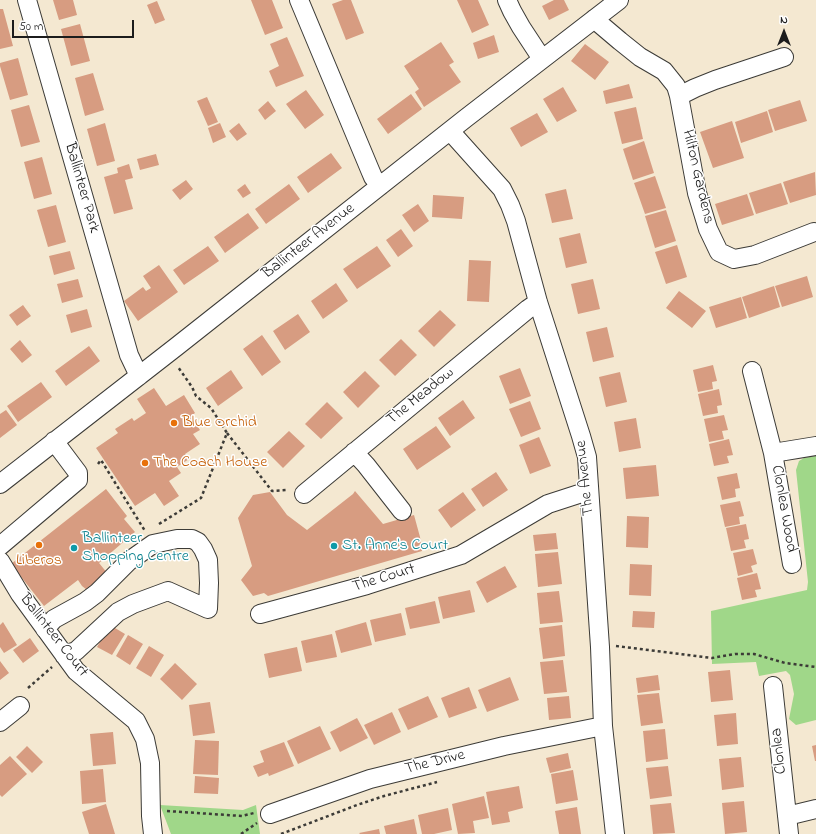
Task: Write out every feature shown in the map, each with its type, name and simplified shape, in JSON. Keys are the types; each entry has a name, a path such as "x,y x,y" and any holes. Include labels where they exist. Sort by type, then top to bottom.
{"street":[{"name":"Ballinteer Park","path":"27,0 129,355 139,376"},
{"path":"299,0 373,177 380,186"},
{"path":"507,0 521,27 542,59"},
{"name":"Ballinteer Avenue","path":"0,484 450,130 619,0"},
{"name":"Hilton Gardens","path":"594,19 640,57 664,71 676,86 698,193 708,229 719,252 734,259 755,255 814,232"},
{"path":"679,96 694,88 715,80 784,58"},
{"name":"The Avenue","path":"450,130 502,189 510,205 516,221 538,302 582,436 586,457 600,647 603,726 615,834"},
{"name":"The Meadow","path":"304,494 538,302"},
{"name":"Clonlea Wood","path":"752,372 773,453 792,564"},
{"path":"0,546 78,480 78,473 54,441"},
{"name":"Clonlea Wood","path":"773,453 816,446"},
{"path":"354,452 402,511"},
{"name":"The Court","path":"260,614 367,585 461,555 548,504 588,491"},
{"path":"45,629 54,619 85,602 129,561 153,544 177,539 192,538 198,542 203,550 208,560 208,609 168,591 132,604 118,612 76,651 60,659"},
{"name":"Ballinteer Court","path":"0,561 20,594 45,629 60,659 136,721 145,739 150,763 151,816 154,834"},
{"name":"Clonlea","path":"773,686 789,834"},
{"path":"0,722 20,706"},
{"name":"The Drive","path":"262,813 370,779 504,746 603,726"},
{"path":"787,816 816,809"}],"path":[{"path":"177,365 192,387 196,396 211,408 227,433 272,491 287,490"},
{"path":"158,525 201,498 227,433"},
{"path":"98,464 101,460 146,532"},
{"path":"613,646 712,658 735,654 754,654 784,663 816,667"},
{"path":"28,688 60,659"},
{"path":"281,834 384,796 438,782"},
{"path":"165,811 242,816 262,813"}],"green space":[{"path":"816,456 816,720 796,725 789,719 794,694 790,675 786,671 759,676 756,662 712,664 711,611 807,590 808,582 796,470 799,461 804,458"},
{"path":"160,805 243,810 256,805 260,834 171,834"}],"building":[{"path":"53,0 73,0 77,15 59,20"},
{"path":"251,0 272,0 283,28 265,35"},
{"path":"343,0 351,0 364,33 346,40 332,4"},
{"path":"457,0 478,0 489,25 472,33"},
{"path":"554,0 564,0 569,10 549,20 542,6"},
{"path":"157,1 165,20 155,24 147,5"},
{"path":"0,9 3,9 13,46 0,49"},
{"path":"80,24 90,61 71,66 61,29"},
{"path":"494,35 499,52 478,59 473,43"},
{"path":"287,37 304,76 276,87 269,71 279,66 270,44"},
{"path":"441,42 454,62 449,65 461,82 424,107 415,92 419,89 404,66"},
{"path":"585,44 609,62 595,80 571,61"},
{"path":"18,58 28,95 10,100 0,63"},
{"path":"93,73 104,110 85,116 75,78"},
{"path":"629,84 633,98 606,104 603,91"},
{"path":"563,87 577,111 557,122 543,99"},
{"path":"306,90 324,115 305,129 286,104"},
{"path":"411,94 422,109 388,134 377,119"},
{"path":"207,97 218,122 208,126 197,101"},
{"path":"800,100 807,121 775,131 768,110"},
{"path":"268,101 276,111 265,120 258,110"},
{"path":"29,105 40,142 21,147 11,110"},
{"path":"636,107 643,139 622,144 614,112"},
{"path":"767,111 773,132 741,143 735,122"},
{"path":"537,113 548,132 521,147 510,128"},
{"path":"732,121 744,158 713,168 700,132"},
{"path":"105,123 115,161 97,166 87,129"},
{"path":"220,123 226,137 213,143 208,128"},
{"path":"239,123 247,134 237,141 229,131"},
{"path":"644,141 654,173 633,180 623,149"},
{"path":"331,153 342,168 308,193 297,177"},
{"path":"156,154 159,165 140,170 137,159"},
{"path":"42,157 52,194 34,199 24,162"},
{"path":"129,164 133,178 125,180 133,209 114,214 104,177 118,173 117,168"},
{"path":"815,172 816,195 790,203 783,182"},
{"path":"655,176 666,208 645,214 634,183"},
{"path":"186,180 193,189 180,200 172,190"},
{"path":"781,183 788,204 756,214 749,193"},
{"path":"245,184 251,193 243,198 237,190"},
{"path":"289,184 300,199 266,224 255,209"},
{"path":"566,189 573,219 552,223 545,194"},
{"path":"747,194 754,215 722,225 715,204"},
{"path":"433,195 464,197 462,219 432,217"},
{"path":"418,204 429,221 414,232 402,215"},
{"path":"56,205 66,242 48,247 37,210"},
{"path":"666,210 676,241 655,248 645,216"},
{"path":"248,213 259,228 225,253 214,237"},
{"path":"401,229 413,246 398,257 386,240"},
{"path":"580,233 587,263 566,268 559,238"},
{"path":"677,245 687,277 666,284 655,252"},
{"path":"208,246 219,261 184,285 173,270"},
{"path":"377,246 391,266 357,289 343,269"},
{"path":"70,251 75,269 54,275 49,256"},
{"path":"469,260 491,261 489,302 467,301"},
{"path":"159,265 178,292 138,321 124,301 143,287 146,291 151,288 143,276"},
{"path":"807,276 813,297 782,307 775,286"},
{"path":"78,279 83,297 62,303 57,284"},
{"path":"593,279 600,309 578,314 571,284"},
{"path":"336,283 348,301 323,319 311,301"},
{"path":"774,286 780,307 749,318 742,297"},
{"path":"679,291 706,311 692,328 666,308"},
{"path":"741,297 747,318 716,328 709,307"},
{"path":"23,305 31,316 17,326 9,315"},
{"path":"87,309 92,327 71,333 66,315"},
{"path":"440,310 456,325 434,347 418,331"},
{"path":"298,314 310,332 285,350 273,331"},
{"path":"607,327 614,357 593,362 586,332"},
{"path":"262,335 281,362 262,376 243,349"},
{"path":"401,339 417,355 395,376 379,360"},
{"path":"20,340 32,355 22,363 10,349"},
{"path":"89,346 100,361 66,386 55,371"},
{"path":"713,365 717,381 712,382 713,389 698,392 693,370"},
{"path":"520,368 531,396 510,404 499,376"},
{"path":"231,370 243,388 218,406 206,388"},
{"path":"365,371 380,386 358,408 343,392"},
{"path":"620,372 627,402 606,407 599,377"},
{"path":"41,382 52,397 18,422 7,406"},
{"name":"The Coach House","path":"154,388 166,406 184,395 195,413 191,416 200,430 193,434 200,444 185,454 189,459 177,467 181,473 169,481 179,496 164,506 155,493 135,506 96,448 118,433 115,429 132,418 134,421 146,413 137,399"},
{"path":"719,389 722,405 717,406 718,413 703,416 698,394"},
{"path":"463,400 475,418 450,436 438,418"},
{"path":"530,401 541,429 521,437 509,409"},
{"path":"327,402 343,418 321,439 305,424"},
{"path":"6,410 17,425 0,438 0,414"},
{"path":"724,415 728,430 722,431 724,439 709,442 704,419"},
{"path":"636,418 641,448 619,452 614,422"},
{"path":"436,426 451,447 417,470 403,449"},
{"path":"289,431 305,446 283,468 267,452"},
{"path":"539,437 551,466 530,474 519,445"},
{"path":"729,439 733,455 727,456 729,463 714,466 709,444"},
{"path":"656,465 659,496 626,499 623,468"},
{"path":"496,472 508,490 483,507 471,489"},
{"path":"737,473 740,488 735,489 736,497 722,500 717,477"},
{"name":"Ballinteer Shopping Centre","path":"106,489 127,516 124,519 135,532 99,563 108,574 87,590 78,580 44,606 11,564"},
{"name":"St. Anne's Court","path":"355,491 383,524 414,515 422,551 268,596 264,593 253,596 241,580 252,566 238,518 253,495 270,492 287,515 307,530"},
{"path":"463,492 476,510 451,528 438,510"},
{"path":"740,501 744,516 739,517 740,524 725,527 720,505"},
{"path":"627,516 649,517 648,548 626,547"},
{"path":"746,524 749,539 744,540 746,548 731,551 726,528"},
{"path":"556,533 558,549 535,551 533,535"},
{"path":"753,549 757,564 751,566 753,572 738,576 733,553"},
{"path":"558,552 562,584 538,587 535,554"},
{"path":"630,564 652,565 651,596 629,595"},
{"path":"505,566 517,587 487,603 476,582"},
{"path":"757,573 761,589 755,590 757,597 742,600 737,578"},
{"path":"470,590 475,612 443,619 438,597"},
{"path":"559,591 563,622 540,624 537,593"},
{"path":"435,601 440,623 410,629 405,608"},
{"path":"633,611 655,612 654,628 632,627"},
{"path":"401,613 406,635 375,642 370,620"},
{"path":"3,622 17,645 4,653 0,647 0,625"},
{"path":"366,622 372,645 341,653 335,631"},
{"path":"110,625 125,634 112,655 97,647"},
{"path":"562,625 565,656 543,659 539,628"},
{"path":"332,634 337,657 306,663 301,641"},
{"path":"128,635 143,644 130,665 116,656"},
{"path":"30,638 39,651 23,663 13,650"},
{"path":"149,646 164,655 151,677 136,668"},
{"path":"297,647 302,671 269,678 264,654"},
{"path":"563,660 567,692 544,694 540,662"},
{"path":"0,661 9,673 0,680"},
{"path":"175,663 197,684 182,700 160,679"},
{"path":"730,670 733,700 711,702 708,672"},
{"path":"658,675 660,690 638,693 636,678"},
{"path":"510,677 519,700 487,712 478,690"},
{"path":"469,687 477,708 449,718 441,698"},
{"path":"659,693 663,723 641,726 637,695"},
{"path":"428,696 438,717 408,730 398,709"},
{"path":"569,696 571,718 549,720 547,698"},
{"path":"210,702 215,733 193,736 189,705"},
{"path":"392,712 401,732 374,745 364,725"},
{"path":"736,713 738,744 717,746 714,715"},
{"path":"357,718 368,738 340,752 330,732"},
{"path":"320,726 331,749 298,764 287,741"},
{"path":"665,729 668,759 646,762 643,731"},
{"path":"113,732 116,764 93,766 90,734"},
{"path":"195,740 219,741 218,775 193,774"},
{"path":"284,742 294,766 269,776 268,773 258,777 253,766 264,762 260,751"},
{"path":"816,745 816,761 815,761 812,746"},
{"path":"27,746 43,762 32,773 16,757"},
{"path":"568,753 571,768 550,773 546,758"},
{"path":"10,756 27,774 2,797 0,795 0,765"},
{"path":"741,757 744,787 722,790 719,759"},
{"path":"668,766 672,796 650,799 646,768"},
{"path":"103,769 106,802 82,804 80,771"},
{"path":"573,770 578,800 556,804 551,774"},
{"path":"195,776 219,778 218,794 194,793"},
{"path":"519,786 523,808 508,812 510,822 492,825 486,792"},
{"path":"484,796 489,818 473,821 475,833 458,834 452,804"},
{"path":"744,801 747,832 725,834 722,803"},
{"path":"671,803 675,833 653,834 650,805"},
{"path":"106,804 115,834 89,834 82,812"},
{"path":"577,807 581,834 559,834 555,811"},
{"path":"448,808 452,830 434,834 422,834 418,815"},
{"path":"414,819 417,834 386,834 384,826"},
{"path":"379,829 380,834 359,833"}],"place":[{"name":"Blue Orchid","path":"174,423"},
{"name":"The Coach House","path":"145,463"},
{"name":"Liberos","path":"39,545"},
{"name":"St. Anne's Court","path":"334,546"},
{"name":"Ballinteer Shopping Centre","path":"74,548"}]}
